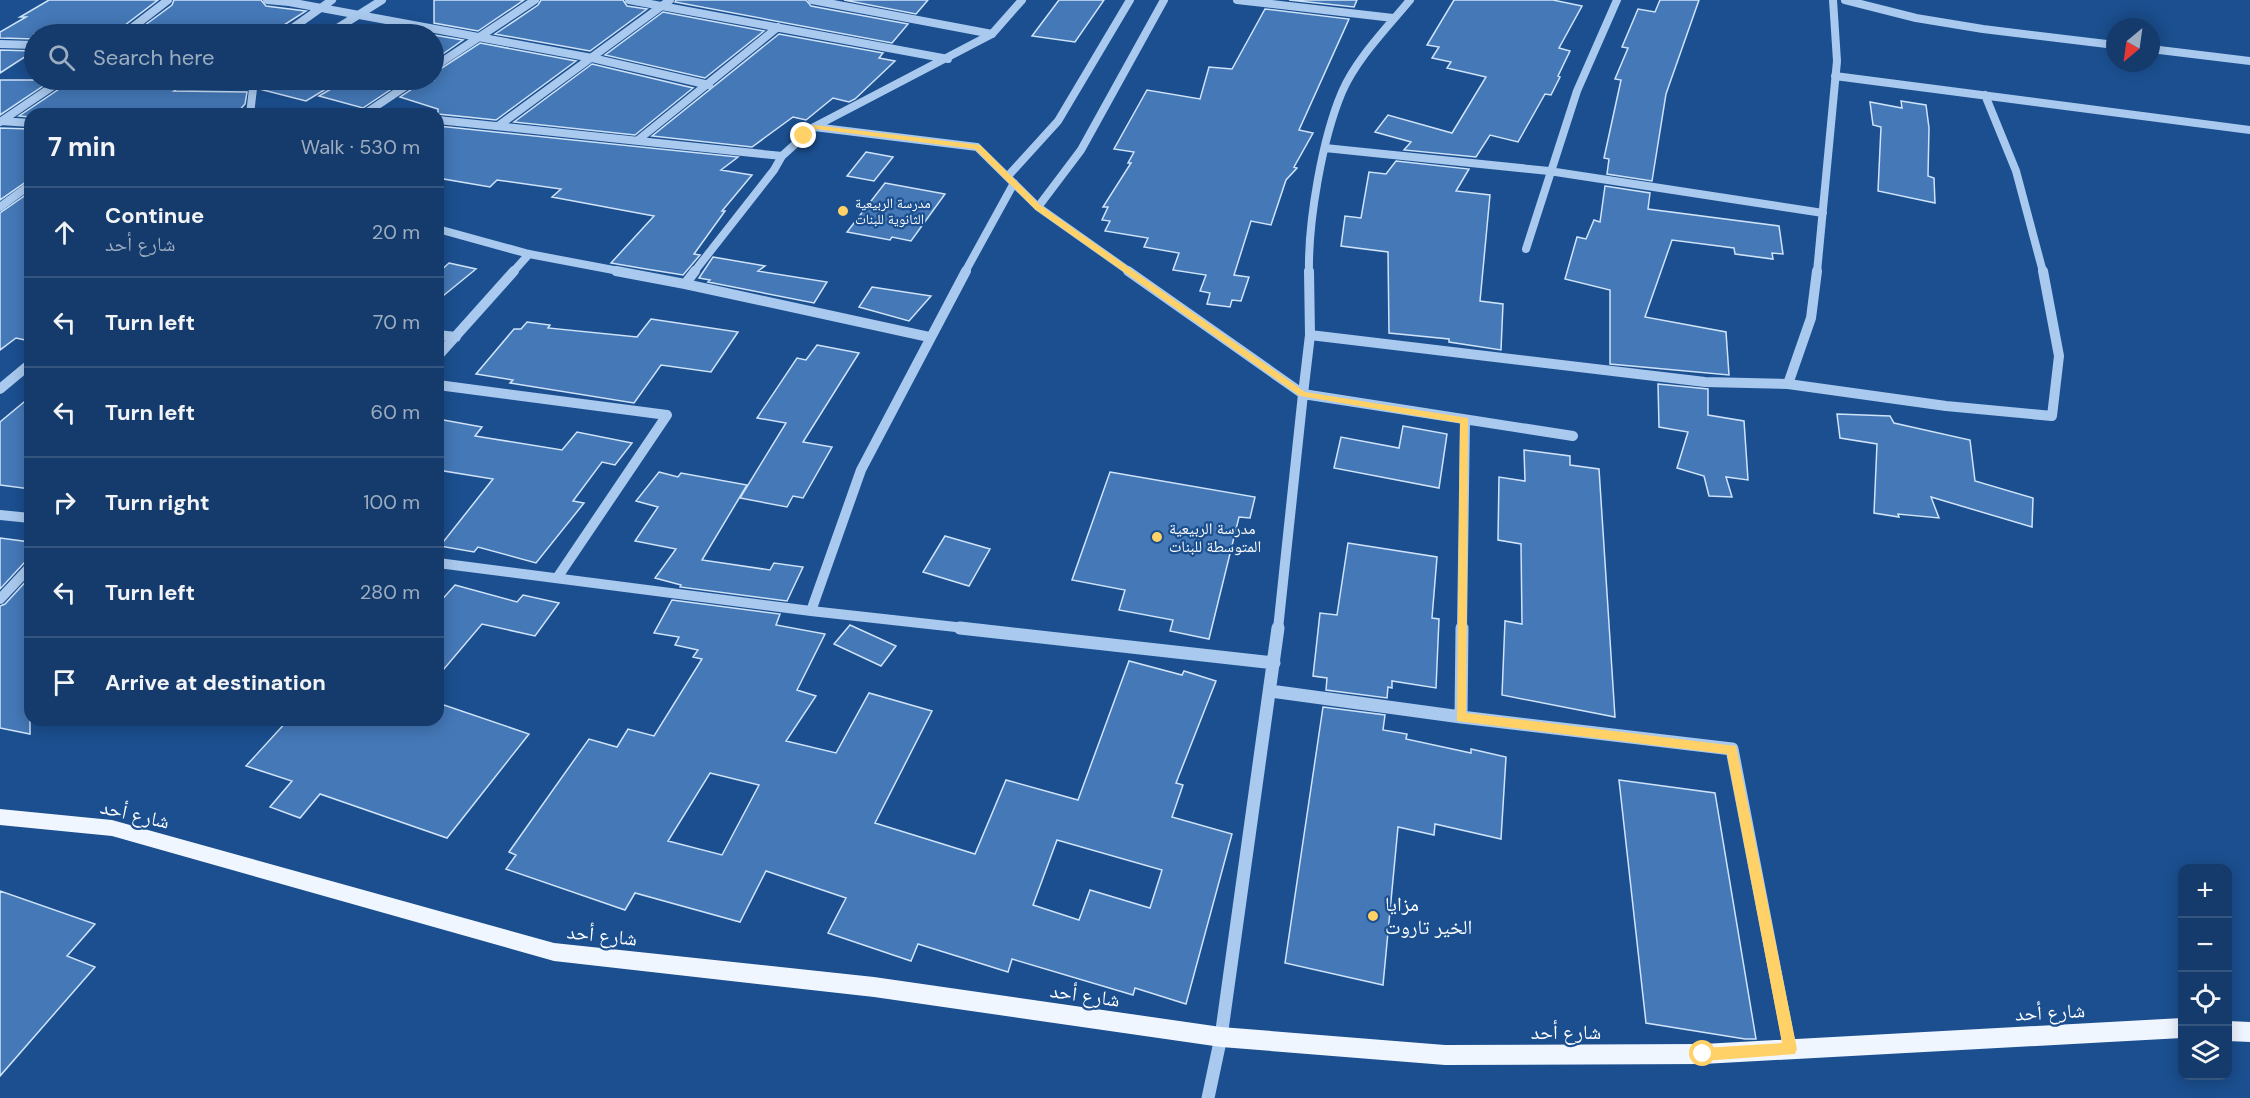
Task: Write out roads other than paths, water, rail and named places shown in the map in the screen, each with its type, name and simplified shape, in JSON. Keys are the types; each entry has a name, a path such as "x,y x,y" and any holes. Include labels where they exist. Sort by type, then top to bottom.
{"main road":[{"name":"شارع أحد","path":"0,816 112,828 554,952 874,987 1221,1037 1445,1055 1703,1054 2178,1028"},
{"path":"2232,1030 2250,1032"}],"street":[{"path":"137,24 168,0"},
{"path":"267,0 290,2 402,24"},
{"path":"298,24 332,0"},
{"path":"343,24 381,0"},
{"path":"444,60 536,0"},
{"path":"629,0 948,59"},
{"path":"498,126 670,0"},
{"path":"812,0 992,34"},
{"path":"685,284 774,170 782,156 814,127 992,34 1022,0"},
{"path":"811,611 861,470 929,336 1011,180 1058,121 1130,0"},
{"path":"1038,207 1081,150 1164,0"},
{"path":"1237,0 1283,3 1393,18"},
{"path":"1208,1098 1221,1037 1274,663 1310,335 1308,244 1325,148 1342,91 1365,54 1410,0"},
{"path":"1526,249 1549,171 1584,71 1617,0"},
{"path":"1788,384 1811,318 1836,76 1833,0"},
{"path":"1845,0 1916,18 1983,29 2106,44"},
{"path":"638,140 778,27"},
{"path":"444,31 592,58 709,85"},
{"path":"0,44 24,45"},
{"path":"2160,50 2250,61"},
{"path":"1836,76 2250,130"},
{"path":"1,121 47,90"},
{"path":"250,108 252,90"},
{"path":"373,108 400,90"},
{"path":"1310,335 1705,382 1788,384 1946,406 2052,416 2059,356 2045,280 2016,171 1985,95"},
{"path":"1,121 24,123"},
{"path":"444,121 782,156"},
{"path":"814,127 977,147 1038,207 1303,394 1573,436"},
{"path":"1325,148 1549,171 1823,213"},
{"path":"0,207 24,189"},
{"path":"444,231 529,254 685,284 929,336"},
{"path":"444,350 529,254"},
{"path":"444,336 456,337"},
{"path":"0,389 24,369"},
{"path":"444,386 667,415 557,578"},
{"path":"1461,717 1465,420"},
{"path":"0,515 24,517"},
{"path":"444,564 811,611 1274,663"},
{"path":"0,599 24,573"},
{"path":"1270,691 1461,717 1732,749 1790,1049"}],"place":[{"name":"مدرسة الربيعية الثانوية للبنات","path":"843,211"},
{"name":"مدرسة الربيعية المتوسطة للبنات","path":"1157,537"},
{"name":"مزايا الخير تاروت","path":"1373,916"}]}
